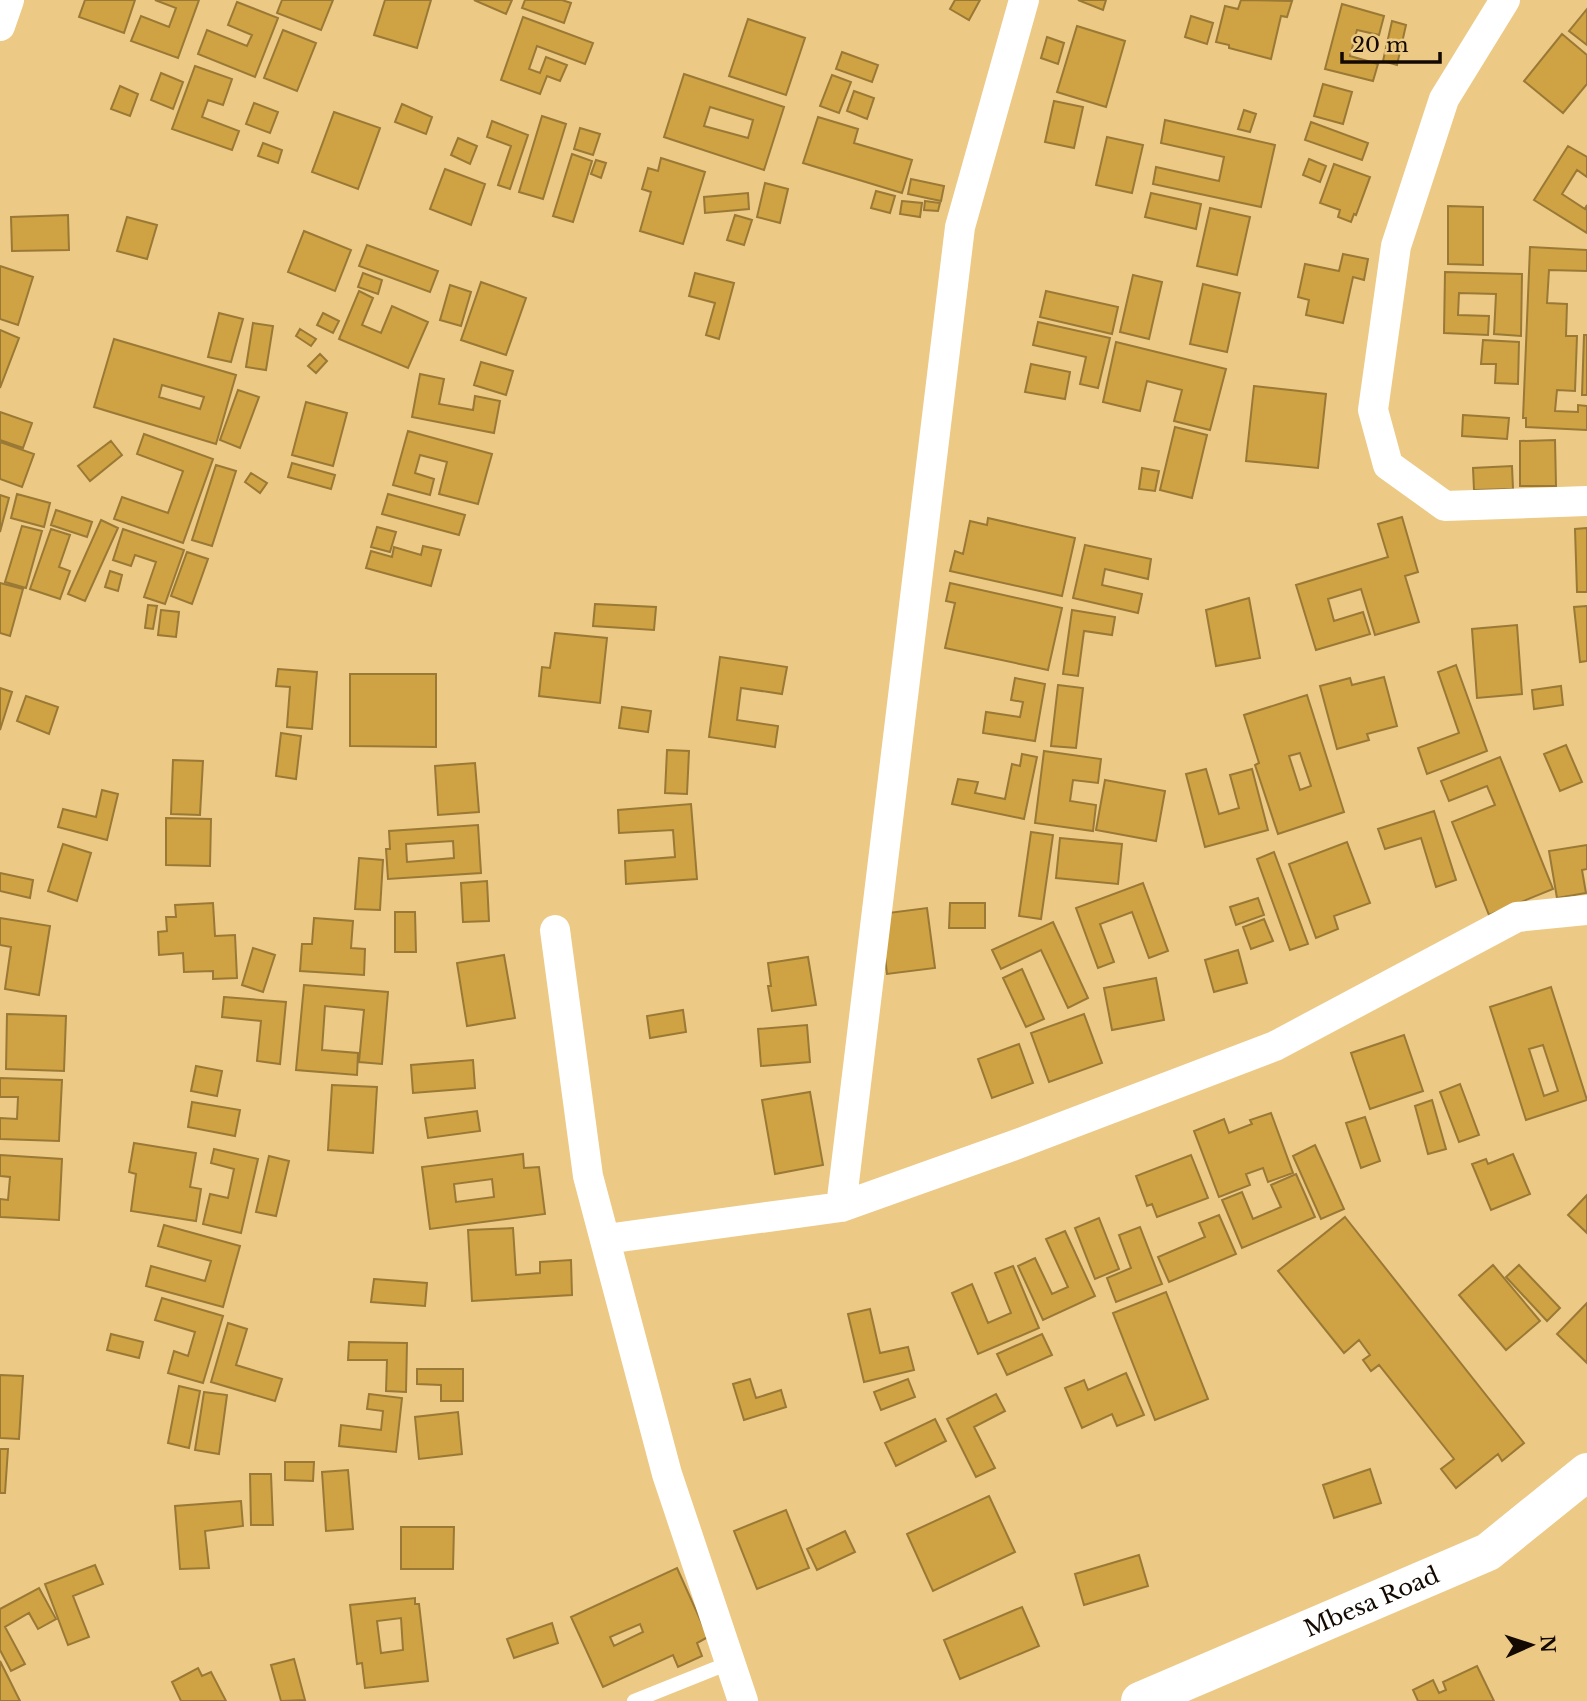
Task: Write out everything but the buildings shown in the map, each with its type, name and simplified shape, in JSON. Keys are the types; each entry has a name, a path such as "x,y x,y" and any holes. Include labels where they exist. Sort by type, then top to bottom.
{"main road":[{"name":"Mbesa Road","path":"1140,1701 1488,1552 1587,1472"}],"street":[{"path":"0,26 9,0"},
{"path":"841,1207 960,227 1024,0"},
{"path":"1505,0 1444,99 1396,246 1373,410 1388,465 1445,506 1587,501"},
{"path":"606,1239 841,1207 1012,1146 1275,1046 1517,918 1587,910"},
{"path":"555,930 588,1176 667,1474 743,1701"}],"lane":[{"path":"634,1701 729,1663"}]}
